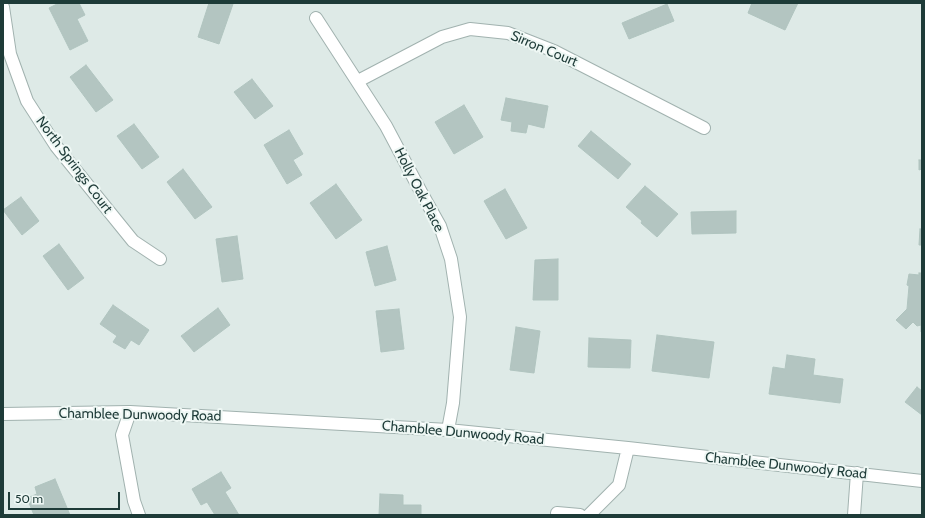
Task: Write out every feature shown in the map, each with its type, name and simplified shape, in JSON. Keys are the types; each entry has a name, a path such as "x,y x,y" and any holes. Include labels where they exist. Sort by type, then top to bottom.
{"street":[{"name":"North Springs Court","path":"3,7 10,54 27,101 56,146 133,241 160,259"},
{"name":"Holly Oak Place","path":"316,18 386,126 440,226 451,259 460,317 453,403 448,430"},
{"name":"Sirron Court","path":"358,81 442,37 470,30 508,33 554,51 704,128"},
{"name":"Chamblee Dunwoody Road","path":"3,414 130,412 448,430 628,448 922,481"},
{"path":"130,412 122,435 134,502 139,515"},
{"path":"589,515 619,485 628,448"},
{"path":"854,515 857,473"},
{"path":"557,513 580,515"}],"building":[{"path":"59,3 79,3 85,15 77,19 88,41 70,50 49,8"},
{"path":"209,3 233,4 219,44 198,37"},
{"path":"752,3 798,3 785,30 748,13"},
{"path":"667,4 674,21 629,39 622,23"},
{"path":"86,65 113,100 96,112 70,77"},
{"path":"252,79 273,106 255,119 234,92"},
{"path":"506,98 548,106 544,128 528,124 526,133 511,131 512,122 501,120"},
{"path":"464,105 483,137 454,154 435,122"},
{"path":"134,124 159,157 142,169 117,136"},
{"path":"289,130 303,154 293,160 302,175 287,184 264,145"},
{"path":"591,131 631,164 618,179 578,146"},
{"path":"919,160 922,160 922,169 919,170"},
{"path":"183,169 212,207 195,219 167,182"},
{"path":"336,184 362,220 336,239 310,203"},
{"path":"645,186 678,214 657,237 626,207"},
{"path":"505,189 527,228 506,239 484,201"},
{"path":"21,197 39,221 22,235 3,210"},
{"path":"736,211 736,233 692,234 691,212"},
{"path":"920,229 922,229 922,245 919,245"},
{"path":"237,236 243,279 222,282 216,239"},
{"path":"59,244 84,278 68,290 43,256"},
{"path":"387,246 396,280 375,286 366,252"},
{"path":"558,259 558,300 533,300 535,260"},
{"path":"919,273 922,273 922,332 921,325 917,326 913,322 906,329 896,320 907,309 909,286 907,285 909,274 919,275"},
{"path":"113,305 149,330 139,345 131,340 125,349 113,342 117,336 100,324"},
{"path":"218,308 230,325 194,352 181,336"},
{"path":"399,309 404,349 381,352 376,311"},
{"path":"516,327 540,331 534,373 510,370"},
{"path":"657,335 714,342 709,378 652,371"},
{"path":"589,338 631,340 630,368 588,367"},
{"path":"787,355 815,359 813,375 843,379 840,403 769,394 773,367 785,369"},
{"path":"917,387 922,391 922,415 905,402"},
{"path":"221,472 231,488 225,492 239,515 215,515 207,502 201,505 192,489"},
{"path":"55,479 70,515 34,515 27,498 37,494 35,487"},
{"path":"380,494 403,495 403,505 421,505 421,515 379,515"}]}
